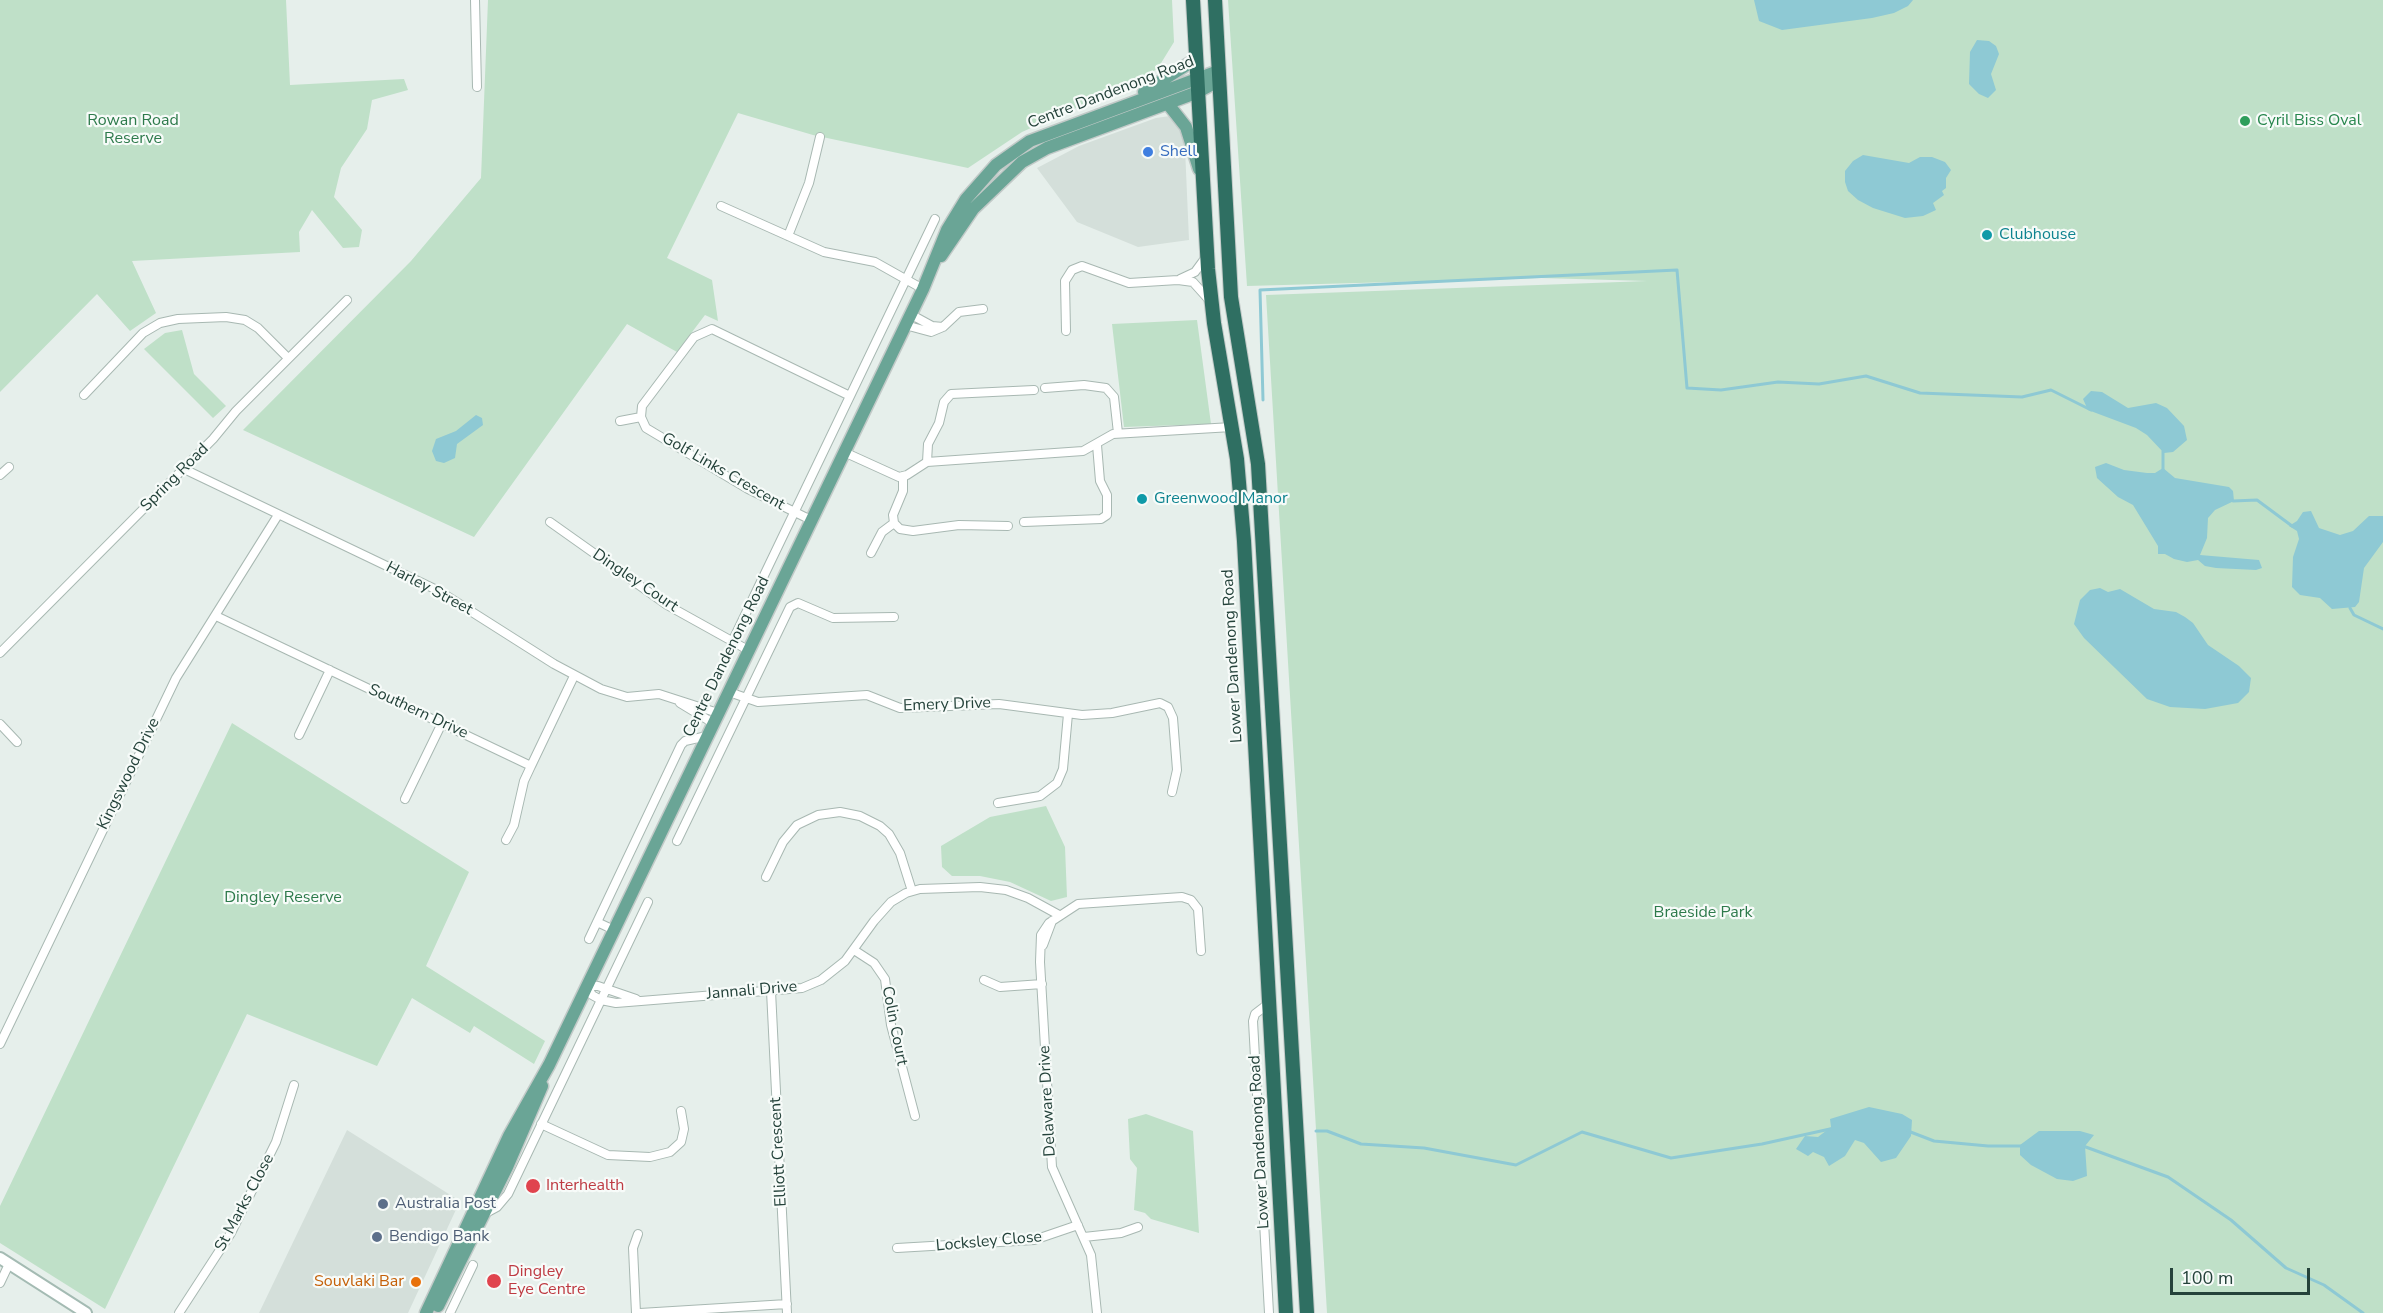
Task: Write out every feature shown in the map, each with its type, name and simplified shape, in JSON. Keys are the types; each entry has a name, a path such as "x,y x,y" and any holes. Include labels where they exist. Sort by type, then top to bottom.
{"highway":[{"name":"Lower Dandenong Road","path":"1192,0 1211,304 1232,427 1244,541 1286,1313"},
{"path":"1215,0 1231,297 1258,464 1307,1313"}],"main road":[{"path":"1125,104 1196,59"},
{"name":"Centre Dandenong Road","path":"432,1311 509,1136 549,1065 935,264 947,230 966,199 980,180 1004,158 1035,139 1197,78 1218,76"},
{"name":"Centre Dandenong Road","path":"935,264 973,209 1022,162 1063,141 1198,92 1218,76"},
{"path":"1168,104 1186,127 1202,179"},
{"name":"Centre Dandenong Road","path":"432,1311 484,1214 536,1104 549,1065"},
{"path":"5,1261 86,1313"}],"street":[{"path":"475,0 477,87"},
{"path":"788,236 808,183 820,137"},
{"path":"721,206 824,252 875,262 923,289"},
{"name":"Centre Dandenong Road","path":"735,637 935,219"},
{"path":"1178,280 1195,272 1207,256"},
{"path":"1066,331 1065,281 1069,273 1077,267 1091,267 1136,283 1178,280 1197,285 1211,304"},
{"name":"Spring Road","path":"0,653 347,300"},
{"path":"908,320 927,332 943,327 959,312 984,309"},
{"path":"84,394 144,333 160,323 178,319 226,316 245,320 258,328 288,358"},
{"path":"908,320 943,327"},
{"path":"620,421 641,417 644,403 694,337 707,329 718,331 850,396"},
{"path":"1045,388 1084,385 1106,388 1114,397 1118,434"},
{"path":"927,462 928,444 939,423 944,402 951,394 1034,390"},
{"name":"Golf Links Crescent","path":"641,417 646,428 748,489 811,520"},
{"path":"844,452 891,475 903,476 927,462 1076,452 1097,445 1107,437 1118,434 1232,427"},
{"path":"1024,522 1092,519 1107,515 1107,495 1101,484 1097,445"},
{"path":"0,476 9,467"},
{"name":"Harley Street","path":"183,469 439,591 574,676 619,696 659,694 716,718"},
{"path":"903,476 903,492 893,514 894,523 900,529 909,531 959,525 1008,525"},
{"name":"Kingswood Drive","path":"0,1044 169,692 278,516"},
{"name":"Dingley Court","path":"550,522 667,605 723,634 751,644"},
{"path":"871,553 882,532 894,523"},
{"path":"677,841 790,607 798,603 833,618 894,617"},
{"name":"Southern Drive","path":"216,616 531,766"},
{"name":"Dingley Court","path":"735,637 751,644"},
{"path":"299,735 330,670"},
{"path":"507,840 514,825 524,781 574,676"},
{"name":"Emery Drive","path":"729,692 745,700 764,702 867,695 900,708 999,704 1068,714 1112,713 1156,703 1168,707 1173,718 1177,770 1172,792"},
{"path":"998,803 1041,796 1057,783 1063,769 1068,714"},
{"path":"405,799 442,723"},
{"path":"0,724 17,742"},
{"path":"589,939 681,745 685,741 707,736"},
{"path":"766,877 783,842 797,825 818,815 840,812 870,820 888,834 900,853 912,891"},
{"name":"Jannali Drive","path":"600,1000 616,1003 638,999 771,992 802,988 820,980 845,961 882,910 899,896 912,891 986,887 1011,892 1059,915"},
{"path":"1052,921 1072,907 1088,902 1186,898 1198,909 1201,951"},
{"name":"Centre Dandenong Road","path":"484,1214 502,1203 648,902"},
{"name":"Jannali Drive","path":"1039,904 1052,921"},
{"name":"Delaware Drive","path":"1052,921 1040,952 1052,1167 1084,1237 1093,1264 1097,1313"},
{"path":"597,922 614,930"},
{"name":"Colin Court","path":"854,950 874,963 885,979 891,1025 915,1116"},
{"path":"984,980 1000,987 1041,984"},
{"path":"587,986 592,995 600,1000"},
{"name":"Jannali Drive","path":"587,986 638,999"},
{"name":"Elliott Crescent","path":"771,992 787,1309"},
{"name":"Lower Dandenong Road","path":"1269,1004 1253,1017 1269,1313"},
{"name":"St Marks Close","path":"180,1313 236,1223 276,1142 294,1085"},
{"path":"541,1124 608,1155 621,1158 650,1157 670,1152 681,1143 684,1130 681,1111"},
{"name":"Locksley Close","path":"897,1248 1034,1240 1078,1225"},
{"path":"1084,1237 1121,1233 1138,1227"},
{"path":"638,1234 633,1255 641,1313 787,1309"},
{"path":"0,1283 5,1261"},
{"path":"450,1313 473,1265"}],"shaded area":[{"name":"Shell","path":"1170,116 1178,126 1185,148 1189,240 1138,247 1077,222 1037,168 1079,146 1156,118"},
{"path":"347,1130 460,1201 408,1313 259,1313"}],"green space":[{"name":"Rowan Road Reserve","path":"0,0 286,0 290,85 404,79 408,90 372,100 367,129 341,168 334,197 362,230 359,247 343,248 312,210 299,232 300,252 132,261 156,313 130,331 97,294 0,392"},
{"path":"488,0 1172,0 1174,42 1158,68 1128,90 1094,100 1022,132 968,168 813,135 738,113 667,258 712,280 718,321 705,315 677,352 627,324 474,537 243,430 411,261 481,178"},
{"name":"Braeside Park","path":"1228,0 2383,0 2383,1313 1327,1313 1266,295 1647,281 1541,278 1247,286"},
{"path":"1197,320 1211,424 1124,427 1112,324"},
{"path":"182,330 194,374 226,406 213,418 144,349 165,333"},
{"name":"Dingley Reserve","path":"232,723 469,872 426,966 545,1041 534,1064 474,1026 470,1033 412,998 377,1066 247,1014 105,1309 0,1243 0,1206"},
{"path":"1046,806 1065,847 1067,897 1051,901 1010,882 980,876 952,876 942,867 941,846 990,817"},
{"path":"1146,1114 1193,1131 1199,1233 1151,1219 1145,1213 1134,1210 1137,1168 1130,1159 1128,1119"}],"water":[{"path":"1754,0 1913,0 1908,6 1894,13 1782,30 1759,21"},
{"path":"1977,40 1989,41 1996,46 1999,54 1991,74 1996,90 1988,98 1979,94 1969,84 1970,52"},
{"path":"1863,155 1909,163 1920,157 1932,157 1945,162 1951,170 1946,178 1946,188 1942,191 1944,195 1933,203 1936,210 1923,216 1905,218 1873,208 1858,200 1848,191 1845,171 1853,161"},
{"path":"2091,391 2102,392 2128,408 2156,403 2167,408 2184,426 2187,440 2173,452 2164,453 2147,435 2136,428 2088,410 2083,399"},
{"path":"476,415 482,418 483,425 457,444 455,458 444,463 436,461 432,451 436,439 456,431"},
{"path":"2106,463 2124,470 2147,473 2155,473 2163,468 2175,478 2229,487 2233,491 2234,501 2215,510 2208,518 2207,538 2200,555 2259,560 2262,568 2256,570 2216,568 2205,566 2198,560 2187,562 2165,554 2158,554 2158,546 2133,505 2118,497 2097,478 2095,467"},
{"path":"2311,511 2319,528 2340,535 2353,531 2369,516 2383,516 2383,542 2364,568 2359,602 2355,607 2332,609 2320,598 2300,595 2292,587 2293,557 2299,539 2297,531 2289,526 2297,521 2303,512"},
{"path":"2100,588 2108,592 2120,589 2154,609 2176,612 2185,617 2193,623 2208,645 2239,666 2251,678 2249,692 2238,703 2205,709 2170,707 2147,699 2084,638 2074,624 2080,600 2090,590"},
{"path":"1869,1107 1902,1114 1912,1120 1911,1136 1896,1158 1881,1162 1864,1143 1855,1140 1845,1156 1829,1166 1824,1157 1813,1152 1808,1156 1796,1149 1805,1136 1818,1137 1831,1127 1830,1119"},
{"path":"2039,1131 2080,1131 2094,1135 2085,1146 2087,1176 2073,1181 2057,1179 2031,1165 2020,1155 2020,1145"}],"waterway":[{"path":"1263,400 1260,290 1677,270 1687,388 1721,390 1778,382 1819,384 1866,376 1920,393 2022,397 2051,390 2091,410"},
{"path":"2163,451 2163,471"},
{"path":"2233,501 2257,500 2292,526"},
{"path":"2350,608 2354,615 2383,629"},
{"path":"1316,1131 1327,1131 1361,1144 1424,1148 1516,1165 1582,1132 1671,1158 1762,1144 1830,1129"},
{"path":"1908,1131 1934,1141 1988,1146 2022,1146"},
{"path":"2083,1146 2168,1177 2231,1220 2286,1268 2324,1285 2363,1313"}],"place":[{"name":"Cyril Biss Oval","path":"2245,121"},
{"name":"Shell","path":"1148,152"},
{"name":"Clubhouse","path":"1987,235"},
{"name":"Greenwood Manor","path":"1142,499"},
{"name":"Interhealth","path":"533,1186"},
{"name":"Australia Post","path":"383,1204"},
{"name":"Bendigo Bank","path":"377,1237"},
{"name":"Dingley Eye Centre","path":"494,1281"},
{"name":"Souvlaki Bar","path":"416,1282"}]}
